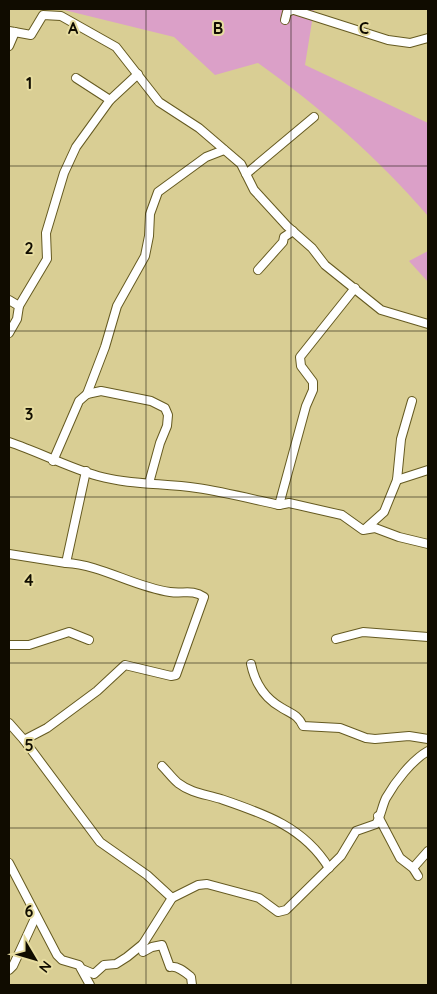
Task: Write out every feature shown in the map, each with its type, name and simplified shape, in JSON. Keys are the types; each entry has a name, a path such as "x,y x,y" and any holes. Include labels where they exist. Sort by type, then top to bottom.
{"street":[{"path":"285,20 287,12 295,10 388,40 410,43 428,38"},
{"path":"9,46 12,31 31,35 43,15 61,16 116,47 159,102 199,128 241,164 254,190 312,248 325,265 381,310 428,324"},
{"path":"9,333 17,319 19,306 47,258 46,233 64,173 76,147 110,100 138,74"},
{"path":"76,78 110,100"},
{"path":"246,174 314,117"},
{"path":"53,461 79,401 87,394 105,347 117,306 145,256 149,236 150,214 158,192 206,157 224,150"},
{"path":"258,270 283,242 284,237 293,231"},
{"path":"279,504 306,406 313,390 313,382 301,366 300,357 355,288"},
{"path":"9,300 19,306"},
{"path":"87,394 101,391 151,401 165,408 168,415 167,426 160,443 149,483"},
{"path":"364,530 384,512 397,480 401,439 412,401"},
{"path":"9,442 31,449 53,461 106,478 162,486 197,488 279,504 289,503 342,515 364,530 375,528 399,538 428,544"},
{"path":"397,480 428,470"},
{"path":"66,563 86,471"},
{"path":"9,554 66,563 86,564 101,572 160,590 174,592 193,591 204,597 176,675 171,676 125,665 97,691 47,728 24,740"},
{"path":"9,646 29,645 70,632 89,640"},
{"path":"336,639 363,632 428,637"},
{"path":"251,664 257,687 282,708 298,717 302,726 340,728 366,738 409,736 428,740"},
{"path":"9,723 24,740 100,842 147,875 172,898"},
{"path":"82,970 96,974 104,965 120,963 143,944 172,898 198,885 207,884 260,898 278,912 286,910 343,853 356,831 373,826 378,820 386,798 403,774 428,751"},
{"path":"162,766 177,782 199,795 220,799 285,824 304,836 318,850 329,868"},
{"path":"378,816 400,858 413,868 418,876"},
{"path":"413,868 428,851"},
{"path":"9,863 57,955 62,960 77,964 90,985"},
{"path":"9,970 13,966 36,916"},
{"path":"143,944 143,952 152,947 162,946 170,967 176,967 191,977 192,985"}],"shaded area":[{"path":"60,9 314,9 305,65 428,123 428,216 409,194 348,134 258,63 215,75 174,37"},
{"path":"428,251 428,282 409,261"}]}
